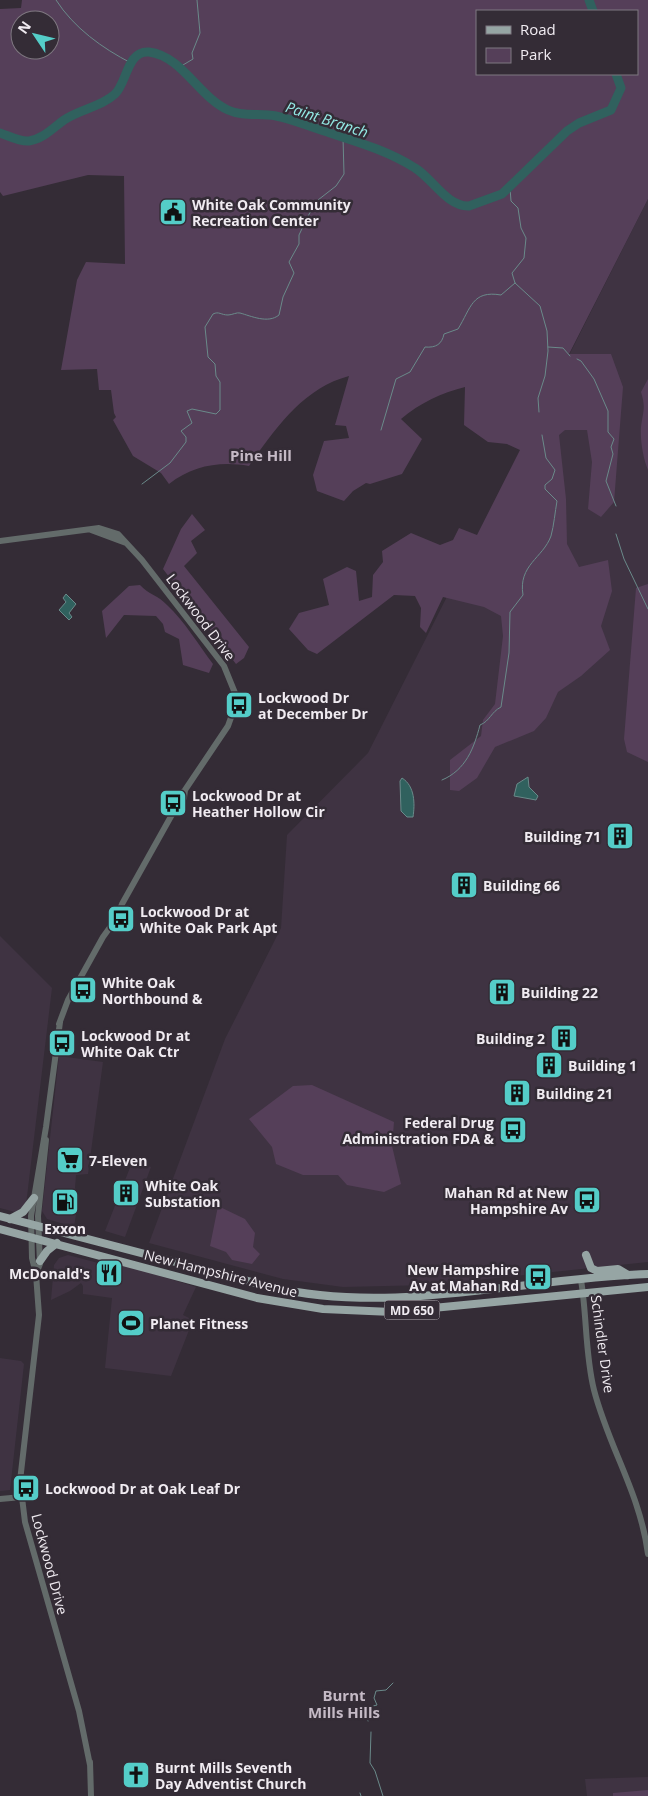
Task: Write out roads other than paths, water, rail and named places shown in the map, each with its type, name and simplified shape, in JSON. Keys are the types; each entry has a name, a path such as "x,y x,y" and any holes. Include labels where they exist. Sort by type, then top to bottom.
{"main road":[{"path":"9,1219 23,1212 34,1198"},
{"name":"New Hampshire Avenue","path":"0,1216 298,1294 331,1297 387,1298 648,1274"},
{"name":"New Hampshire Avenue","path":"0,1229 257,1298 323,1309 392,1312 648,1287"},
{"path":"40,1261 47,1251 57,1243"},
{"path":"586,1254 592,1268 596,1271 618,1269 628,1275"}],"street":[{"name":"Lockwood Drive","path":"10,539 105,528 118,534 142,560 224,666 235,693 234,709 228,726 179,796 178,806 120,909 112,916 111,927 68,1000 60,1022 34,1198 34,1226 40,1261 36,1274"},
{"path":"0,537 10,539"},
{"path":"0,542 10,539"},
{"name":"Lockwood Drive","path":"34,1226 46,1151 46,1127"},
{"name":"Lockwood Drive","path":"36,1238 32,1258 36,1274 39,1315 20,1481 25,1522 79,1712 84,1737 89,1746 91,1796"},
{"name":"Schindler Drive","path":"581,1280 594,1389 607,1431 640,1512 648,1554"},
{"path":"0,1500 22,1498"}],"waterway":[{"path":"56,0 71,20 89,36 131,63"},
{"path":"178,68 193,59 192,53 200,33 197,0"},
{"name":"Paint Branch","path":"589,0 593,10"},
{"name":"Paint Branch","path":"0,133 26,141 43,136 70,116 97,105 115,94 136,56 149,52 161,55 171,61 208,96 228,110 246,114 282,117 382,151 415,168 454,202 469,206 502,194 567,131 579,123 611,110 621,88 616,75"},
{"path":"142,484 170,463 186,442 186,437 181,431 192,423 187,411 192,409 216,414 220,410 220,382 216,376 215,364 208,357 205,327 213,314 228,315 239,313 265,319 275,318 279,315 283,297 294,273 289,262 299,244 299,235 318,200 336,186 344,174 343,137"},
{"path":"510,188 511,201 518,208 521,228 526,238 524,258 512,273 515,283 540,306 547,331 548,351 545,376 538,398 539,412"},
{"path":"381,430 396,379 410,372 425,347 438,345 444,334 458,329 478,298 491,294 501,295 515,283"},
{"path":"548,347 563,348 570,356"},
{"path":"577,359 581,361 594,379 608,411 608,432 614,439 611,447 613,454 606,481 616,506"},
{"path":"442,780 450,776 463,764 472,750 480,725 501,707 509,653 510,612 523,595 522,585 524,576 551,536 557,501 545,489 545,485 552,479 555,470 546,458 542,435"},
{"path":"616,534 624,559 648,609"},
{"path":"368,1721 365,1708 377,1705 374,1698 376,1691 386,1690 393,1683"},
{"path":"371,1732 370,1763 375,1771 383,1796"}],"place":[{"name":"White Oak Community Recreation Center","path":"173,212"},
{"name":"Lockwood Dr at December Dr","path":"239,705"},
{"name":"Lockwood Dr at Heather Hollow Cir","path":"173,803"},
{"name":"Building 71","path":"620,836"},
{"name":"Building 66","path":"464,885"},
{"name":"Lockwood Dr at White Oak Park Apt","path":"121,919"},
{"name":"White Oak Northbound &","path":"83,990"},
{"name":"Building 22","path":"502,992"},
{"name":"Building 2","path":"564,1038"},
{"name":"Lockwood Dr at White Oak Ctr","path":"62,1043"},
{"name":"Building 1","path":"549,1065"},
{"name":"Building 21","path":"517,1093"},
{"name":"Federal Drug Administration FDA &","path":"513,1130"},
{"name":"7-Eleven","path":"70,1160"},
{"name":"White Oak Substation","path":"126,1193"},
{"name":"Mahan Rd at New Hampshire Av","path":"587,1200"},
{"name":"Exxon","path":"65,1202"},
{"name":"McDonald's","path":"109,1273"},
{"name":"New Hampshire Av at Mahan Rd","path":"538,1277"},
{"name":"Planet Fitness","path":"131,1323"},
{"name":"Lockwood Dr at Oak Leaf Dr","path":"26,1488"},
{"name":"Burnt Mills Seventh Day Adventist Church","path":"136,1775"}],"district":[{"name":"Pine Hill","path":"261,455"},
{"name":"Burnt Mills Hills","path":"344,1704"}]}
